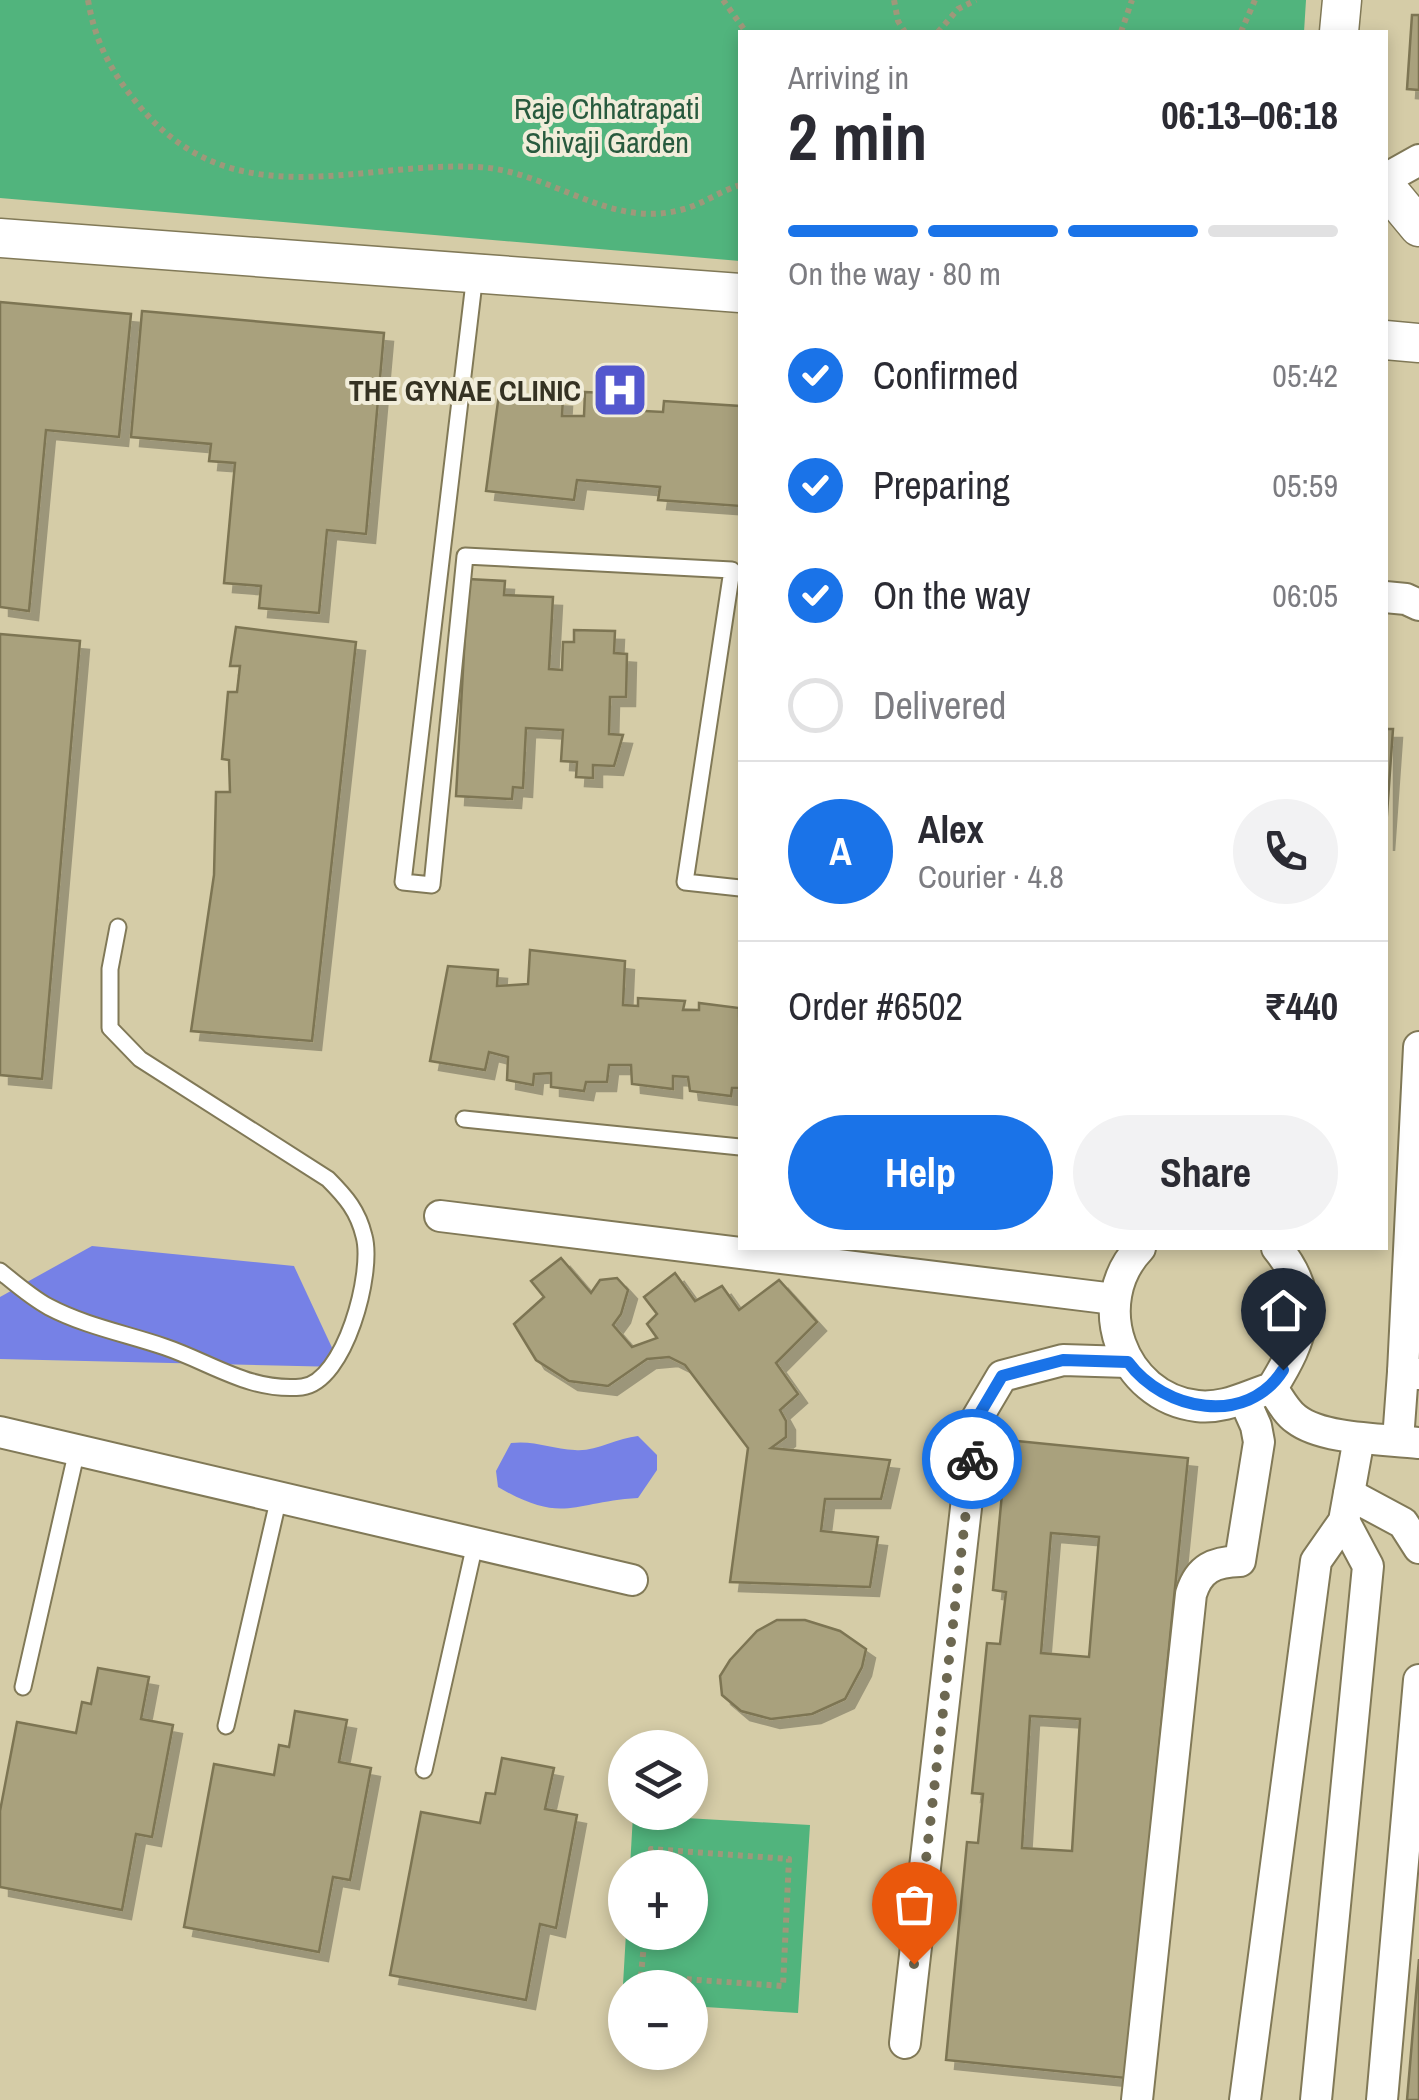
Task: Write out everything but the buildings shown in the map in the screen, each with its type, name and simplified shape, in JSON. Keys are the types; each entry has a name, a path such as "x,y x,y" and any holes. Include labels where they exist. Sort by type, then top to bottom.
{"street":[{"path":"1339,30 1342,0"},
{"path":"1388,180 1419,160"},
{"path":"1388,186 1419,226"},
{"path":"0,238 738,294"},
{"path":"1388,340 1419,342"},
{"path":"1388,597 1419,605"},
{"path":"1138,1250 1125,1268 1114,1299 1116,1332 1128,1362 1150,1386 1179,1402 1212,1406 1258,1394 1307,1426 1359,1438 1408,1442 1419,1047"},
{"path":"440,1216 1114,1299"},
{"path":"1137,2100 1191,1594 1200,1572 1212,1565 1240,1561 1258,1460 1258,1394 1298,1342 1303,1309 1296,1277 1278,1250"},
{"path":"905,2043 976,1420 1002,1376 1063,1360 1128,1362"},
{"path":"0,1432 632,1580"},
{"path":"1245,2100 1316,1561 1346,1508 1359,1438"},
{"path":"1346,1508 1403,1524 1419,1548"},
{"path":"1316,2100 1368,1566 1346,1508"},
{"path":"1382,2100 1419,1680"}],"lane":[{"path":"465,556 432,884 403,882 476,274"},
{"path":"444,549 465,556 732,570 684,882 738,888"},
{"path":"0,1272 48,1307 170,1349 247,1382 280,1388 308,1387 328,1374 342,1348 364,1285 366,1239 352,1203 328,1180 140,1059 110,1028 110,969 118,928"},
{"path":"464,1119 738,1147"},
{"path":"23,1687 77,1450"},
{"path":"226,1726 279,1497"},
{"path":"424,1770 476,1544"}],"path":[{"path":"88,0 92,25 109,69 165,136 201,157 238,170 295,178 354,177 428,167 479,167 520,172 607,209 645,214 683,210 738,187"},
{"path":"723,0 745,30"},
{"path":"894,0 904,30"},
{"path":"940,30 958,9 976,0"},
{"path":"1122,30 1132,0"},
{"path":"1241,30 1255,0"},
{"path":"644,1950 642,1976 783,1986 790,1859 708,1853"}],"green space":[{"name":"Raje Chhatrapati Shivaji Garden","path":"0,0 1306,0 1304,30 738,30 738,261 0,198"},
{"path":"708,1819 810,1825 798,2013 708,2007 708,1970 624,1970 625,1950 708,1950 708,1850 631,1850 632,1830 708,1830"}],"water":[{"path":"92,1246 294,1266 341,1367 0,1359 0,1297"},
{"path":"638,1436 657,1455 657,1470 638,1498 553,1508 520,1499 498,1487 496,1471 511,1443 583,1450"}],"way so far":[{"path":"914,1964 972,1459"}],"place":[{"name":"THE GYNAE CLINIC","path":"620,390"}],"route":[{"path":"972,1459 976,1420 1002,1376 1063,1360 1128,1362 1164,1395 1195,1406 1212,1406 1272,1388 1283,1370"}]}
